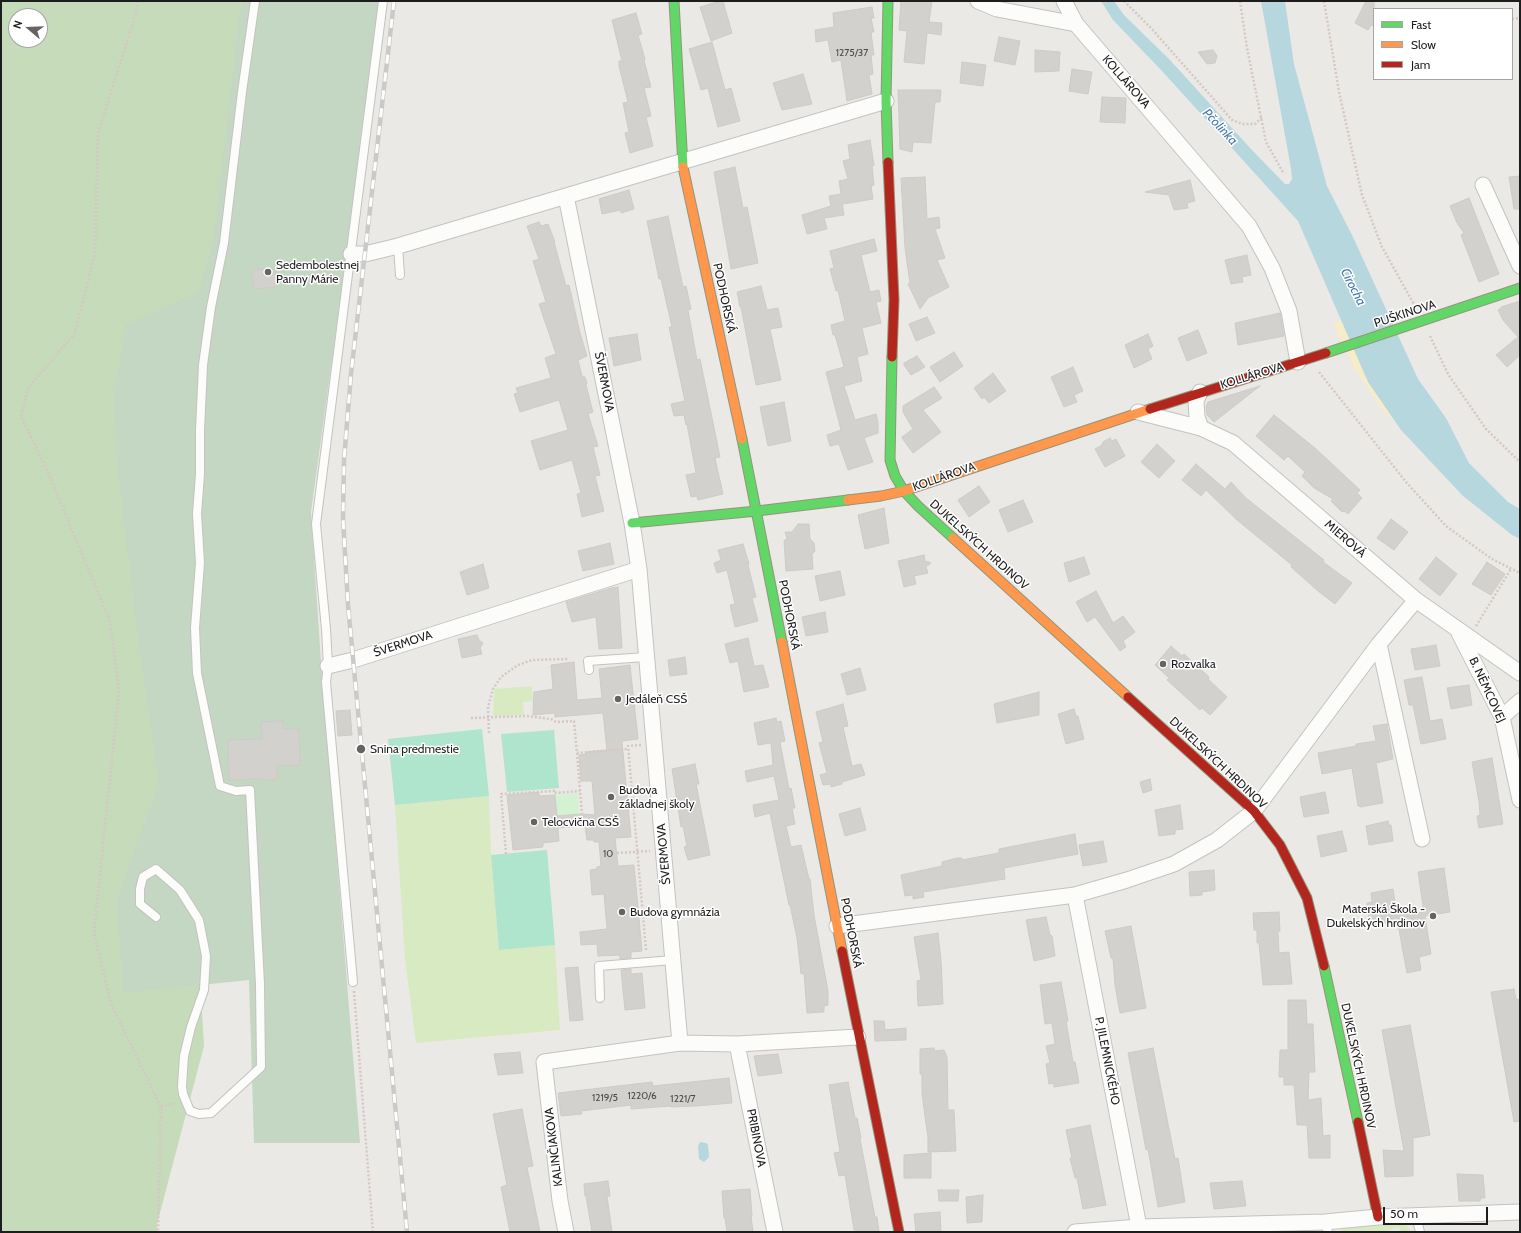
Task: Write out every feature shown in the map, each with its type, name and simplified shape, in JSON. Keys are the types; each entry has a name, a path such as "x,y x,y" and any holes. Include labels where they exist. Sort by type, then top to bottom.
{"street":[{"name":"PODHORSKÁ","path":"674,1 682,161 757,511 858,1037 899,1232"},
{"name":"KOLLÁROVA","path":"888,1 886,101 894,300 890,460 895,476 904,491"},
{"path":"978,1 996,10 1076,24"},
{"name":"KOLLÁROVA","path":"632,523 757,511 881,496 904,491 1138,412 1306,360 1272,268 1249,226 1076,24 1064,1"},
{"path":"351,254 365,254 398,246 886,101"},
{"path":"1483,185 1520,266"},
{"name":"ŠVERMOVA","path":"566,196 632,523 638,569 680,1043"},
{"name":"PUŠKINOVA","path":"1306,360 1520,288"},
{"path":"1200,392 1196,401 1197,417 1201,428"},
{"name":"MIEROVÁ","path":"1138,412 1201,428 1234,443 1416,600 1520,673"},
{"name":"DUKELSKÝCH HRDINOV","path":"904,491 918,506 1254,810 1280,845 1307,898 1328,984 1378,1217"},
{"name":"ŠVERMOVA","path":"328,666 353,660 638,569"},
{"path":"837,926 1075,895 1127,880 1174,864 1217,840 1254,810 1378,644 1416,600"},
{"name":"B. NĚMCOVEJ","path":"1458,630 1502,717 1517,765 1520,800"},
{"path":"1378,644 1422,839"},
{"path":"1502,717 1520,701"},
{"name":"P. JILEMNICKÉHO","path":"1075,895 1139,1227"},
{"path":"680,1043 737,1044 858,1037"},
{"name":"KALINČIAKOVA","path":"566,1232 560,1201 544,1062 680,1043"},
{"name":"PRIBINOVA","path":"737,1044 775,1232"},
{"path":"1075,1232 1139,1227 1327,1227 1378,1217 1520,1212"}],"lane":[{"path":"156,917 140,904 140,889 143,877 156,868 180,890 199,920 206,956 204,990 191,1027 184,1056 182,1086 183,1094 190,1111 199,1114 211,1113 261,1067 260,984 250,790 236,791 220,786 197,673 196,628 200,563 197,514 204,365 211,307 224,243 242,92 255,1"},
{"path":"353,982 326,682 328,666 326,629 316,524 383,1"},
{"path":"398,246 400,275"},
{"path":"589,670 588,661 646,657"},
{"path":"600,998 599,966 673,960"},
{"path":"1416,1216 1420,1232"}],"path":[{"path":"138,1 134,20 98,133 95,252 75,333 28,388 21,417 48,470 110,621 118,691 94,933 111,1004 160,1107 158,1232"},
{"path":"1124,1 1151,28 1232,120 1242,124 1255,124 1262,118"},
{"path":"1240,1 1247,48 1266,142 1284,174"},
{"path":"1324,1 1339,92 1362,195 1382,247 1415,306"},
{"path":"1423,321 1448,374 1486,429 1520,462"},
{"path":"1306,360 1406,482 1446,526 1492,559 1520,573"},
{"path":"1474,628 1511,569"},
{"path":"489,733 488,706 493,689 501,677 518,665 532,660 569,659"},
{"path":"471,718 526,716 551,719 556,722 574,721 582,814"},
{"path":"576,753 628,749 628,746 642,745"},
{"path":"628,749 646,950"},
{"path":"506,854 501,794 580,791"},
{"path":"617,853 656,850"},
{"path":"353,982 374,1232"},
{"path":"160,1107 186,1101"}],"green space":[{"path":"1,1 263,1 189,792 204,1046 157,1224 157,1232 1,1232"},
{"path":"243,1 379,1 311,512 321,662 360,1143 254,1143 249,980 123,993 117,900 159,783 139,645 118,471 114,398 126,325 199,292 214,235 239,21"},
{"path":"532,686 533,701 523,702 524,715 493,716 494,689"},
{"path":"482,729 489,796 395,805 388,739"},
{"path":"554,730 559,788 507,792 501,734"},
{"path":"578,793 579,815 557,816 555,795"},
{"path":"489,796 491,855 499,950 555,945 560,1030 416,1043 405,960 395,805"},
{"path":"547,850 555,945 499,950 491,855"},
{"path":"1403,1222 1411,1232 1400,1232 1399,1228 1380,1232 1340,1232 1344,1226"}],"sand":[{"path":"1343,321 1403,427 1383,411 1355,369 1333,324"}],"water":[{"path":"1101,1 1114,1 1124,15 1170,60 1251,149 1285,184 1289,184 1292,179 1291,169 1261,1 1285,1 1294,64 1327,186 1353,237 1418,379 1446,418 1469,463 1508,502 1520,509 1520,539 1512,535 1463,496 1401,430 1368,382 1298,221 1162,71 1113,20"},
{"path":"700,1142 708,1145 709,1157 704,1162 699,1159 698,1146"}],"building":[{"path":"723,1 732,33 711,41 700,7"},
{"path":"901,1 932,1 929,22 942,23 941,35 927,33 924,64 904,62 907,31 899,30"},
{"path":"1366,1 1374,1 1373,26 1371,25 1368,30 1355,23"},
{"path":"872,7 874,18 871,18 874,32 871,32 874,55 871,55 873,74 869,75 872,94 847,101 841,60 832,62 828,40 816,42 815,30 834,27 833,13"},
{"path":"636,13 642,34 638,35 651,87 644,88 651,116 646,117 653,146 630,153 625,133 629,132 623,103 628,102 619,66 619,61 622,61 612,20"},
{"path":"999,37 1020,41 1015,65 994,61"},
{"path":"712,42 725,90 731,88 740,121 718,127 708,88 701,90 689,49"},
{"path":"1035,50 1060,52 1059,71 1035,72"},
{"path":"1213,50 1217,56 1215,63 1207,64 1198,52"},
{"path":"962,62 986,65 983,86 960,83"},
{"path":"1072,69 1092,72 1088,94 1069,91"},
{"path":"803,74 812,104 782,110 773,83"},
{"path":"898,90 941,90 940,102 935,102 931,143 913,142 912,152 900,149"},
{"path":"1102,97 1126,98 1125,123 1100,122"},
{"path":"870,140 874,165 872,166 874,185 871,186 873,199 843,204 842,202 844,215 824,218 827,229 807,234 802,215 831,206 829,196 841,194 839,181 848,179 843,161 850,159 848,145"},
{"path":"735,167 743,208 747,207 758,263 731,269 714,172"},
{"path":"1520,176 1520,209 1514,209 1509,177"},
{"path":"925,177 927,219 939,217 940,228 935,229 945,258 937,260 949,287 928,298 920,309 908,284 910,283 905,248 901,178"},
{"path":"1190,180 1195,201 1187,203 1188,208 1174,210 1169,195 1145,192"},
{"path":"629,190 634,209 621,213 621,210 602,214 599,199"},
{"path":"1469,198 1499,274 1479,282 1461,235 1464,233 1457,223 1450,206"},
{"path":"668,216 683,287 686,286 691,309 688,310 697,360 700,359 720,457 715,458 723,494 698,500 697,496 691,497 686,475 696,473 687,424 686,425 684,415 674,416 671,404 685,401 669,327 672,327 661,279 659,279 647,221"},
{"path":"539,222 541,226 548,224 555,242 566,286 569,285 587,356 578,360 582,376 585,377 587,383 586,385 593,412 588,414 598,446 593,447 600,475 595,476 604,511 582,517 577,494 581,493 572,460 540,470 531,441 568,430 559,400 520,412 514,394 518,393 516,388 551,378 545,358 556,354 539,304 546,302 533,261 539,259 527,226"},
{"path":"874,239 877,251 861,255 870,292 879,290 881,301 876,302 881,323 862,328 868,354 857,357 862,381 844,386 855,420 876,414 878,433 864,438 873,462 848,470 839,444 830,446 827,435 841,430 826,372 844,367 831,325 845,321 838,290 836,291 830,269 834,268 830,251"},
{"path":"1247,255 1251,275 1242,277 1243,282 1231,284 1225,260"},
{"name":"Sedembolestnej Panny Márie","path":"274,268 277,287 254,289 252,270"},
{"path":"761,286 767,310 778,308 782,327 770,329 781,380 756,385 737,292"},
{"path":"1520,301 1520,355 1507,367 1496,355 1518,337 1503,320 1498,310 1501,307"},
{"path":"1280,313 1284,336 1238,345 1235,323"},
{"path":"927,317 935,333 916,341 909,324"},
{"path":"1198,330 1207,353 1187,361 1178,338"},
{"path":"637,334 641,360 614,366 609,338"},
{"path":"1148,334 1153,346 1148,349 1152,359 1134,368 1125,345"},
{"path":"954,352 963,366 940,382 930,367"},
{"path":"917,356 925,367 911,375 904,363"},
{"path":"1073,367 1083,391 1074,395 1077,402 1064,407 1051,377"},
{"path":"993,373 1006,391 989,403 984,397 982,399 974,388"},
{"path":"1260,386 1214,422 1207,415 1206,407 1208,402"},
{"path":"934,387 942,398 923,410 941,432 913,453 902,438 913,429 903,412 903,406"},
{"path":"784,402 791,441 768,446 760,407"},
{"path":"1274,415 1315,448 1360,490 1357,493 1362,498 1348,514 1344,511 1342,512 1331,501 1333,499 1314,488 1302,476 1305,472 1288,456 1284,460 1256,436"},
{"path":"1110,438 1112,441 1116,439 1125,456 1105,467 1095,449"},
{"path":"1157,444 1175,461 1159,478 1141,462"},
{"path":"1196,464 1225,489 1231,482 1246,498 1324,560 1323,562 1352,583 1335,604 1291,567 1292,565 1237,520 1206,490 1201,496 1182,480"},
{"path":"979,486 990,502 969,517 958,500"},
{"path":"1023,500 1033,522 1008,532 999,510"},
{"path":"884,508 889,543 865,549 858,515"},
{"path":"1391,519 1408,532 1394,550 1377,538"},
{"path":"798,524 809,524 810,539 814,543 815,551 812,554 813,569 786,571 784,541 787,538 785,532 792,532"},
{"path":"610,543 614,564 583,571 578,551"},
{"path":"743,544 756,597 752,598 758,621 735,627 730,605 735,604 727,570 717,573 714,563 721,560 718,550"},
{"path":"924,555 925,561 931,563 926,567 928,573 914,576 916,584 904,587 898,561"},
{"path":"1084,557 1090,574 1069,582 1064,563"},
{"path":"1436,557 1457,574 1440,596 1419,579"},
{"path":"1487,562 1505,574 1491,595 1472,584"},
{"path":"483,564 489,588 467,595 460,572"},
{"path":"840,571 845,595 820,601 815,576"},
{"path":"618,587 622,648 599,649 596,617 572,622 566,602"},
{"path":"1096,591 1113,623 1123,616 1135,632 1123,641 1126,647 1120,651 1095,617 1087,622 1076,602"},
{"path":"825,612 828,632 806,636 802,617"},
{"path":"477,635 479,640 483,643 480,648 482,654 462,658 458,639"},
{"path":"748,638 754,666 763,665 769,687 744,692 738,661 730,663 725,644"},
{"path":"1436,645 1440,666 1415,670 1411,649"},
{"path":"1171,646 1182,656 1184,654 1209,677 1208,679 1227,697 1210,715 1202,708 1200,710 1167,680 1169,678 1155,665"},
{"path":"685,657 687,674 670,676 668,660"},
{"path":"574,662 577,700 602,698 599,669 630,665 638,739 622,741 631,837 615,838 618,866 634,865 642,951 631,952 631,958 620,959 620,955 598,956 597,944 581,945 580,932 607,929 604,894 592,895 590,870 597,869 597,867 601,866 599,842 587,840 585,826 558,828 559,841 543,843 543,847 513,850 507,795 539,792 539,796 555,795 557,816 582,814 595,815 592,781 581,781 579,755 586,754 586,752 607,750 603,713 555,717 555,713 533,715 534,692 553,689 551,665"},
{"path":"860,668 866,690 847,695 841,674"},
{"path":"1422,677 1430,721 1442,719 1446,739 1421,744 1413,705 1409,705 1404,680"},
{"path":"1469,685 1472,705 1451,709 1447,688"},
{"path":"1039,692 1039,715 997,723 994,704"},
{"path":"843,704 848,726 843,727 852,766 861,764 865,775 831,787 831,784 823,785 820,775 827,773 819,743 823,742 816,712"},
{"path":"1074,709 1076,716 1078,716 1084,739 1066,744 1058,714"},
{"path":"350,710 352,735 338,736 336,711"},
{"path":"776,718 777,722 781,721 785,741 780,742 789,789 791,788 795,808 792,808 795,824 786,826 791,847 801,845 810,879 814,915 828,991 828,1005 824,1006 824,1012 807,1013 804,973 801,974 797,938 770,813 755,817 753,805 779,800 774,776 747,782 745,771 773,765 771,743 758,745 754,723"},
{"path":"283,721 283,729 299,729 300,765 277,766 277,780 229,780 228,740 262,739 261,722"},
{"path":"1387,724 1393,759 1376,763 1383,803 1360,807 1358,806 1352,768 1322,774 1318,753 1376,741 1373,726"},
{"path":"1492,758 1503,824 1479,828 1477,816 1480,815 1479,802 1472,762"},
{"path":"695,764 699,784 696,784 710,855 688,860 684,847 687,846 683,826 681,827 672,769"},
{"path":"1150,779 1152,790 1143,793 1140,782"},
{"path":"1325,792 1329,813 1304,817 1300,797"},
{"path":"1180,805 1183,829 1175,830 1175,834 1159,836 1155,810"},
{"path":"860,808 866,830 845,836 839,814"},
{"path":"1388,821 1389,825 1391,825 1393,841 1369,845 1366,826"},
{"path":"1342,831 1347,851 1321,857 1317,836"},
{"path":"1075,834 1078,854 1004,868 1005,879 923,892 924,897 913,899 913,895 905,896 901,875 942,866 942,862 957,858 962,858 962,860 999,853 999,849"},
{"path":"1103,841 1107,862 1083,866 1079,845"},
{"path":"1444,868 1450,912 1425,916 1431,954 1419,957 1421,970 1407,973 1397,921 1370,925 1367,903 1372,902 1371,893 1393,889 1397,915 1424,912 1418,872"},
{"path":"1214,870 1215,890 1202,892 1202,895 1190,896 1189,872"},
{"path":"1279,912 1279,953 1289,952 1292,984 1263,985 1259,943 1257,943 1257,930 1254,930 1253,913"},
{"path":"1046,917 1050,935 1052,936 1055,956 1034,961 1026,920"},
{"path":"1131,926 1146,1008 1120,1013 1115,985 1113,958 1111,958 1105,931"},
{"path":"938,933 943,1004 918,1006 917,981 921,980 914,937"},
{"path":"578,967 583,1020 570,1021 565,968"},
{"path":"631,969 631,974 642,973 645,1008 625,1010 621,970"},
{"path":"1061,982 1073,1062 1075,1062 1079,1083 1054,1087 1054,1083 1049,1084 1046,1064 1050,1063 1046,1046 1055,1044 1052,1023 1045,1024 1040,985"},
{"path":"1514,989 1516,999 1520,1000 1520,1121 1514,1122 1491,992"},
{"path":"1288,1000 1306,1000 1307,1024 1313,1024 1315,1072 1309,1072 1308,1100 1321,1098 1323,1136 1330,1135 1330,1158 1309,1158 1307,1125 1297,1125 1294,1085 1284,1085 1284,1077 1279,1077 1280,1050 1288,1050"},
{"path":"874,1021 884,1021 885,1030 906,1028 906,1040 875,1041"},
{"path":"1410,1025 1430,1135 1413,1138 1413,1176 1385,1177 1383,1150 1404,1151 1382,1030"},
{"path":"934,1048 935,1051 944,1050 947,1057 948,1110 954,1110 956,1151 928,1152 928,1138 922,1094 922,1074 920,1074 920,1049"},
{"path":"1153,1048 1175,1159 1178,1158 1185,1202 1158,1207 1148,1149 1146,1150 1128,1053"},
{"path":"520,1052 523,1073 498,1075 494,1054"},
{"path":"778,1054 782,1073 758,1076 754,1056"},
{"path":"729,1078 732,1103 631,1109 631,1105 581,1111 582,1114 561,1116 558,1093 652,1082 653,1086"},
{"path":"848,1082 855,1118 857,1118 879,1232 858,1232 858,1230 854,1230 845,1175 839,1176 834,1153 840,1152 829,1085"},
{"path":"522,1109 533,1166 527,1167 540,1232 510,1232 501,1187 507,1185 493,1114"},
{"path":"1090,1125 1106,1205 1083,1209 1077,1178 1075,1178 1070,1158 1072,1158 1066,1130"},
{"path":"931,1153 931,1178 904,1178 904,1155"},
{"path":"1457,1174 1483,1175 1485,1198 1481,1198 1480,1201 1459,1201"},
{"path":"608,1181 610,1196 607,1196 612,1232 592,1232 584,1184"},
{"path":"1242,1181 1246,1206 1214,1209 1210,1183"},
{"path":"750,1189 753,1232 727,1232 724,1218 722,1191"},
{"path":"938,1190 959,1190 958,1201 939,1201"},
{"path":"983,1195 982,1222 967,1223 966,1197"},
{"path":"940,1212 941,1232 916,1232 914,1214"}],"railway":[{"path":"394,1 351,374 344,460 343,518 348,605 407,1232"}],"traffic: fast":[{"path":"674,1 683,167"},
{"path":"888,1 886,101 888,162"},
{"path":"1326,353 1520,288"},
{"path":"892,357 890,460 895,476 904,491 918,506 953,538"},
{"path":"742,439 782,642"},
{"path":"632,523 757,511 848,500"},
{"path":"1324,966 1358,1122"}],"traffic: slow":[{"path":"683,167 742,439"},
{"path":"848,500 881,496 904,491 1150,409"},
{"path":"953,538 1128,697"},
{"path":"782,642 842,951"}],"traffic: jam":[{"path":"888,162 894,300 892,357"},
{"path":"1150,409 1326,353"},
{"path":"1128,697 1254,811 1280,845 1307,898 1324,966"},
{"path":"842,951 899,1232"},
{"path":"1358,1122 1378,1217"}],"place":[{"name":"Sedembolestnej Panny Márie","path":"268,272"},
{"name":"Rozvalka","path":"1163,664"},
{"name":"Jedáleň CSŠ","path":"618,699"},
{"name":"Snina predmestie","path":"361,749"},
{"name":"Budova základnej školy","path":"611,797"},
{"name":"Telocvična CSŠ","path":"534,822"},
{"name":"Budova gymnázia","path":"622,912"},
{"name":"Materská Škola - Dukelských hrdinov","path":"1433,916"}],"water label":[{"name":"Pčolinka","path":"1220,127"},
{"name":"Cirocha","path":"1353,287"}]}
